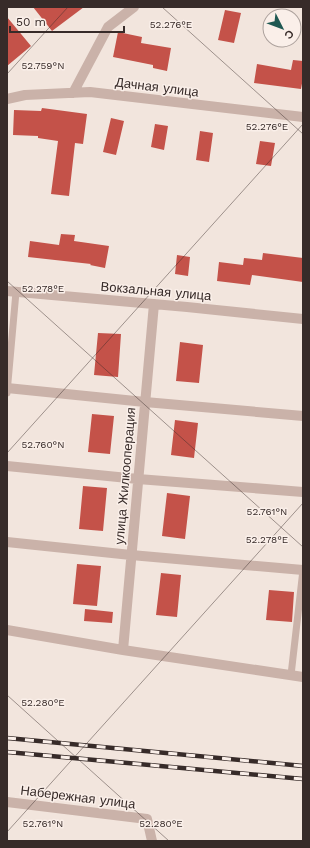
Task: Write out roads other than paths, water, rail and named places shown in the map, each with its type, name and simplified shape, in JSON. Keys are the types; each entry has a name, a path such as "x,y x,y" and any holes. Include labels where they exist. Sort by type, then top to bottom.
{"street":[{"path":"73,93 108,26 134,7"},
{"name":"Дачная улица","path":"7,99 25,95 90,92 303,117"},
{"name":"Вокзальная улица","path":"11,292 154,304 303,319"},
{"name":"улица Жилкооперация","path":"123,650 154,304"},
{"path":"7,390 303,416"},
{"path":"7,466 138,479 303,492"},
{"path":"7,542 131,555 303,570"},
{"path":"7,630 123,650 303,677"},
{"name":"Набережная улица","path":"7,802 147,819 152,841"}],"lane":[{"path":"7,390 11,292"},
{"path":"291,675 303,570"}],"railway":[{"path":"7,738 303,766"},
{"path":"7,752 303,779"}]}
